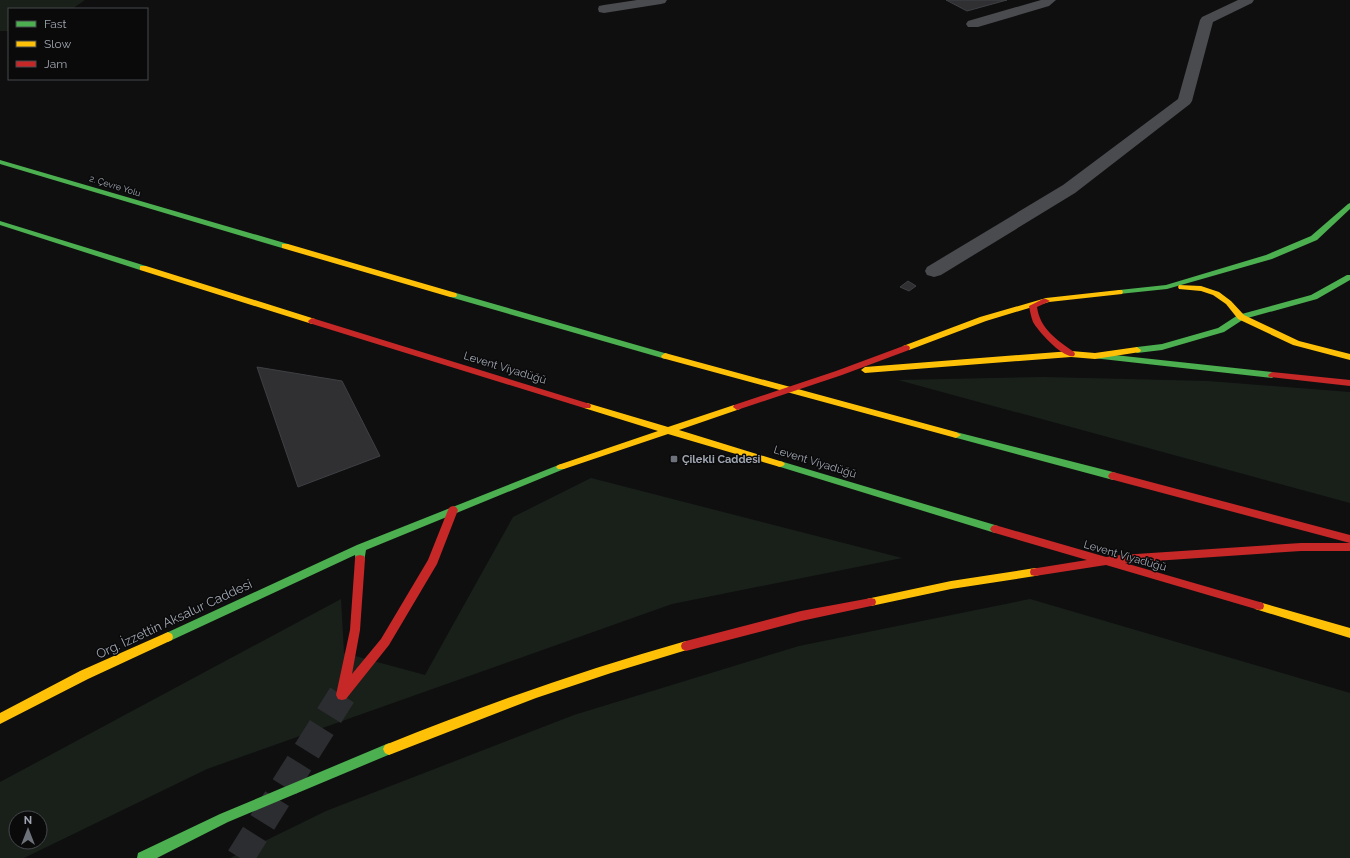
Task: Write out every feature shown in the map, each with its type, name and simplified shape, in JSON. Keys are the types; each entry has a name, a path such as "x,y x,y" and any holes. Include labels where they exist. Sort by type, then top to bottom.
{"main road":[{"name":"2. Çevre Yolu","path":"0,162 224,229 814,397 1350,539"},
{"path":"1166,287 1269,257 1314,238 1350,205"},
{"name":"Levent Viyadüğü","path":"0,223 183,281 1012,535 1350,633"},
{"path":"1095,356 1162,347 1221,330 1241,317 1314,297 1350,277"},
{"path":"838,372 983,319 1049,300 1166,287 1199,288 1218,292 1232,304 1241,317 1296,343 1350,357"},
{"path":"1049,300 1033,306 1032,314 1045,333 1071,354"},
{"path":"838,372 1071,354 1350,383"},
{"name":"Org. İzzettin Aksalur Caddesi","path":"0,719 84,675 361,548 547,472 838,372"},
{"path":"361,548 355,630 342,695 385,642 433,561 453,510"},
{"path":"143,858 224,818 446,726 627,662 786,620 951,585 1121,559 1301,547 1350,547"}],"street":[{"path":"604,9 661,0"},
{"path":"973,24 1050,0"},
{"path":"934,271 1069,189 1186,101 1207,20 1248,0"}],"shaded area":[{"path":"0,0 85,0 73,8 8,8 8,31 0,31"},
{"path":"1044,377 1208,381 1350,392 1350,503 898,380"},
{"path":"591,478 902,558 672,604 207,769 48,846 48,810 8,810 8,850 40,850 24,858 0,858 0,782 341,599 344,653 425,675 513,517"},
{"path":"1030,599 1350,693 1350,858 230,858 326,811 574,715 799,646"}],"building":[{"path":"946,0 1007,0 967,11"},
{"path":"908,281 916,286 909,291 900,287"},
{"path":"257,367 342,381 380,456 298,487"}],"tunnel":[{"path":"240,858 342,695"}],"traffic: fast":[{"path":"0,162 285,246"},
{"path":"1119,292 1167,287 1269,257 1314,238 1350,205"},
{"path":"0,223 143,268"},
{"path":"1137,350 1162,347 1221,330 1241,317 1314,297 1350,277"},
{"path":"453,295 665,356"},
{"path":"1096,356 1272,375"},
{"path":"956,435 1113,476"},
{"path":"780,464 995,529"},
{"path":"361,548 561,467"},
{"path":"168,637 361,548 360,559"},
{"path":"143,858 224,818 389,749"}],"traffic: slow":[{"path":"285,246 453,295"},
{"path":"143,268 312,321"},
{"path":"1182,287 1201,289 1216,293 1229,302 1241,317"},
{"path":"906,348 983,319 1049,300 1119,292"},
{"path":"1241,317 1296,343 1350,357"},
{"path":"865,370 1071,354 1095,356 1137,350"},
{"path":"665,356 956,435"},
{"path":"587,406 780,464"},
{"path":"561,467 737,407"},
{"path":"871,602 951,585 1035,572"},
{"path":"1259,606 1350,633"},
{"path":"0,719 84,675 168,637"},
{"path":"389,749 462,720 573,680 686,646"}],"traffic: jam":[{"path":"1046,301 1033,306 1037,321 1046,334 1071,354"},
{"path":"312,321 587,406"},
{"path":"737,407 839,373 906,348"},
{"path":"1272,375 1350,383"},
{"path":"1113,476 1350,539"},
{"path":"344,692 385,642 433,561 453,510"},
{"path":"995,529 1259,606"},
{"path":"1035,572 1121,559 1301,547 1350,547"},
{"path":"342,695 355,630 360,559"},
{"path":"686,646 801,616 871,602"}],"place":[{"name":"Çilekli Caddesi","path":"674,459"}]}
